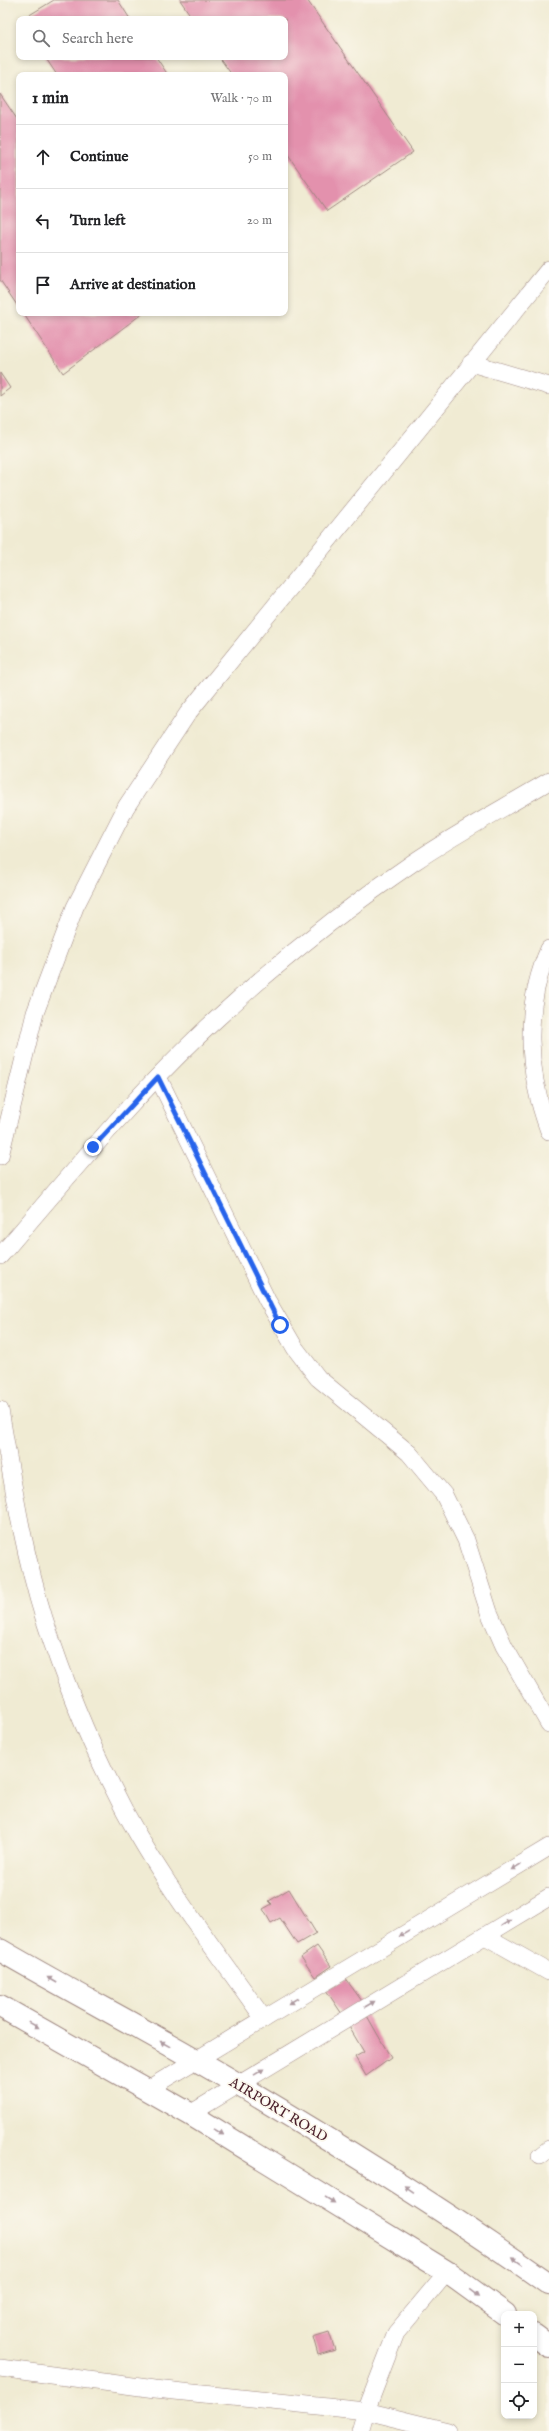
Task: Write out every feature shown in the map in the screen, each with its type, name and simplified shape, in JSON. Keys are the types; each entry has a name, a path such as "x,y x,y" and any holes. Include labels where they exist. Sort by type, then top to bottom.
{"main road":[{"name":"AIRPORT ROAD","path":"0,1950 238,2084 400,2183 549,2284"},
{"path":"0,2006 190,2114 447,2272 501,2311"},
{"path":"537,2337 549,2346"}],"lane":[{"path":"0,1156 35,1013 75,907 126,807 188,713 471,363 549,269"},
{"path":"471,363 549,386"},
{"path":"0,1256 93,1147 158,1077 220,1015 355,904 415,862 549,781"},
{"path":"549,949 535,990 530,1048 533,1077 539,1106 549,1131"},
{"path":"158,1077 270,1307 295,1348 318,1378 409,1453 444,1495 466,1540 489,1612 504,1646 549,1724"},
{"path":"0,1410 21,1526 44,1617 75,1706 114,1791 161,1873 264,2019"},
{"path":"148,2089 549,1847"},
{"path":"190,2114 549,1897"},
{"path":"485,1936 549,1972"},
{"path":"360,2431 366,2411 396,2333 447,2272"},
{"path":"0,2368 155,2389 366,2411 448,2431"}],"building":[{"path":"54,0 118,0 128,16 28,16"},
{"path":"180,0 307,0 413,152 327,211 288,155 288,72 230,72 221,60 288,60 288,16 191,16"},
{"path":"47,60 158,60 166,72 55,72"},
{"path":"0,94 16,118 16,304 0,280"},
{"path":"25,316 139,316 63,373"},
{"path":"0,373 10,388 0,396"},
{"path":"289,1889 316,1933 297,1944 280,1918 271,1923 263,1909 272,1904 269,1901"},
{"path":"317,1946 331,1966 315,1977 301,1957"},
{"path":"345,1978 362,2001 342,2014 326,1990"},
{"path":"366,2014 391,2058 366,2076 355,2057 364,2052 348,2025"},
{"path":"329,2332 335,2350 318,2355 313,2337"}],"route":[{"path":"93,1147 158,1077 280,1325"}]}
